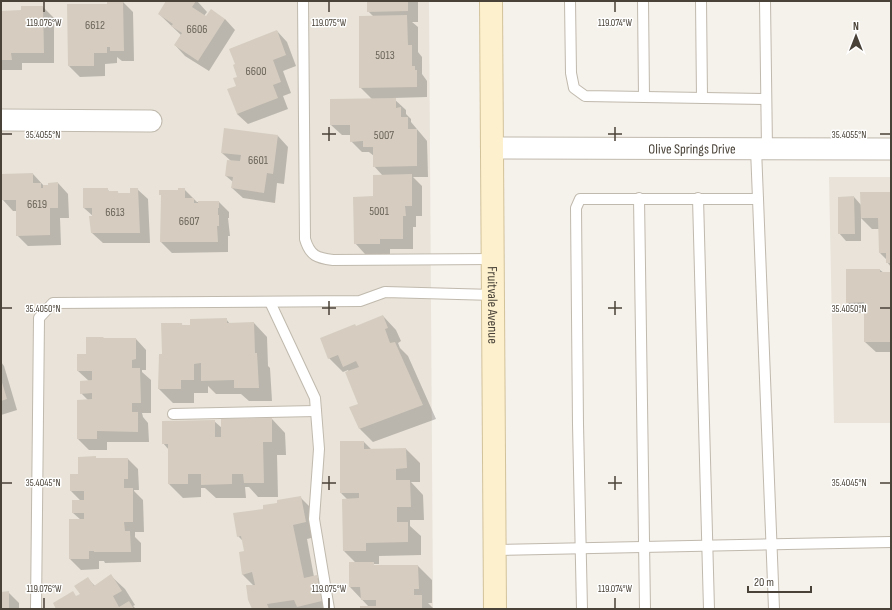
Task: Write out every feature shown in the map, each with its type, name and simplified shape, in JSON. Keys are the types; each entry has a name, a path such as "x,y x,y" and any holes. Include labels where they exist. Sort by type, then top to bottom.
{"main road":[{"name":"Fruitvale Avenue","path":"491,1 494,258 495,609"}],"street":[{"path":"1,120 151,121"},
{"name":"Olive Springs Drive","path":"492,148 891,149"}],"lane":[{"path":"303,1 305,239 307,248 312,254 320,258 333,260 494,258"},
{"path":"570,1 571,73 574,88 585,96 766,99"},
{"path":"643,1 644,97"},
{"path":"701,1 702,98"},
{"path":"765,1 766,99 758,199 774,609"},
{"path":"639,198 645,609"},
{"path":"698,198 709,609"},
{"path":"582,609 578,424 576,208 580,199 758,199"},
{"path":"36,609 39,318 53,303 360,301 385,292 494,295"},
{"path":"270,302 315,398 319,449 314,519 329,609"},
{"path":"173,414 316,411"},
{"path":"495,550 891,542"}],"shaded area":[{"path":"1,1 429,1 433,609 1,609"},
{"path":"829,177 891,177 891,423 834,423"}],"building":[{"path":"107,1 123,1 124,51 110,51 110,47 107,47 107,53 94,53 94,66 68,66 67,4 107,4"},
{"path":"166,1 196,1 192,7 206,16 211,9 225,19 198,61 174,45 182,33 171,26 173,24 158,14"},
{"path":"367,1 408,1 408,11 367,12"},
{"path":"21,6 43,6 44,53 11,53 12,60 1,60 1,11 21,10"},
{"path":"407,15 408,45 412,45 412,66 415,66 415,70 417,70 417,87 359,88 359,16"},
{"path":"277,30 286,55 273,60 281,82 273,85 278,98 237,114 227,89 236,86 233,78 237,77 233,65 235,64 229,49"},
{"path":"396,98 396,108 401,107 401,117 408,117 408,129 417,129 417,166 373,167 373,147 363,147 363,141 350,142 350,125 330,125 330,99"},
{"path":"224,128 278,135 273,174 267,173 264,193 231,188 233,177 225,176 227,160 240,161 241,155 221,153"},
{"path":"33,173 33,183 41,183 41,188 43,188 43,185 48,185 48,183 58,182 58,208 50,208 50,235 16,236 16,200 2,200 1,174"},
{"path":"412,174 412,206 405,206 406,216 403,216 403,239 380,239 380,244 354,244 353,197 373,196 373,175"},
{"path":"83,188 108,188 108,191 130,193 130,188 138,188 140,233 91,233 89,216 92,216 92,208 83,208"},
{"path":"178,188 185,188 185,198 194,198 194,203 198,203 198,201 219,201 219,226 217,226 218,242 160,242 161,195 159,195 159,190 178,190"},
{"path":"860,192 891,192 891,263 886,263 886,253 879,253 878,218 861,218"},
{"path":"854,196 855,234 838,234 838,197"},
{"path":"846,269 880,269 880,272 891,272 891,342 864,342 864,302 846,303"},
{"path":"383,315 388,328 385,329 390,343 395,342 423,405 359,429 349,407 358,404 345,372 359,367 356,361 343,367 338,355 328,359 320,338"},
{"path":"227,318 227,323 254,322 255,353 257,353 259,388 234,388 234,380 201,381 201,363 194,364 194,380 181,380 181,389 158,389 159,354 162,354 161,323 182,323 182,325 190,325 190,319"},
{"path":"86,337 136,338 136,359 132,360 132,368 140,368 141,403 132,403 132,412 138,412 138,432 97,431 97,439 77,439 77,400 92,399 92,393 80,394 80,381 92,380 92,371 77,371 77,354 86,354"},
{"path":"1,379 7,399 1,401"},
{"path":"272,418 272,442 263,442 264,483 244,483 243,474 232,474 232,484 201,485 201,474 188,474 188,484 168,484 168,444 162,444 162,421 215,420 215,437 221,437 221,419"},
{"path":"340,441 364,441 364,449 406,448 407,468 396,469 396,480 410,480 411,507 397,507 397,522 408,522 408,542 366,543 366,551 343,551 342,499 359,498 359,493 340,493"},
{"path":"96,456 96,458 128,458 128,479 124,479 124,488 133,488 133,522 124,522 125,531 130,531 131,552 89,551 89,559 69,559 69,519 84,519 84,513 72,513 72,500 84,500 84,491 70,491 70,474 78,474 78,457"},
{"path":"301,496 306,522 293,525 304,578 317,575 322,601 297,607 294,600 267,604 269,609 252,609 248,600 246,585 255,585 252,572 242,575 239,552 244,551 241,536 237,537 233,513 263,509 263,505 277,503 277,500"},
{"path":"349,562 374,562 374,565 418,565 419,589 414,589 414,595 422,595 422,609 360,609 360,606 376,606 376,600 361,600 360,587 349,587"},
{"path":"111,574 122,591 113,596 119,607 129,601 134,609 56,609 53,603 73,591 76,596 80,594 74,586 88,577 94,586"},
{"path":"9,591 9,609 1,609 1,592"}]}
